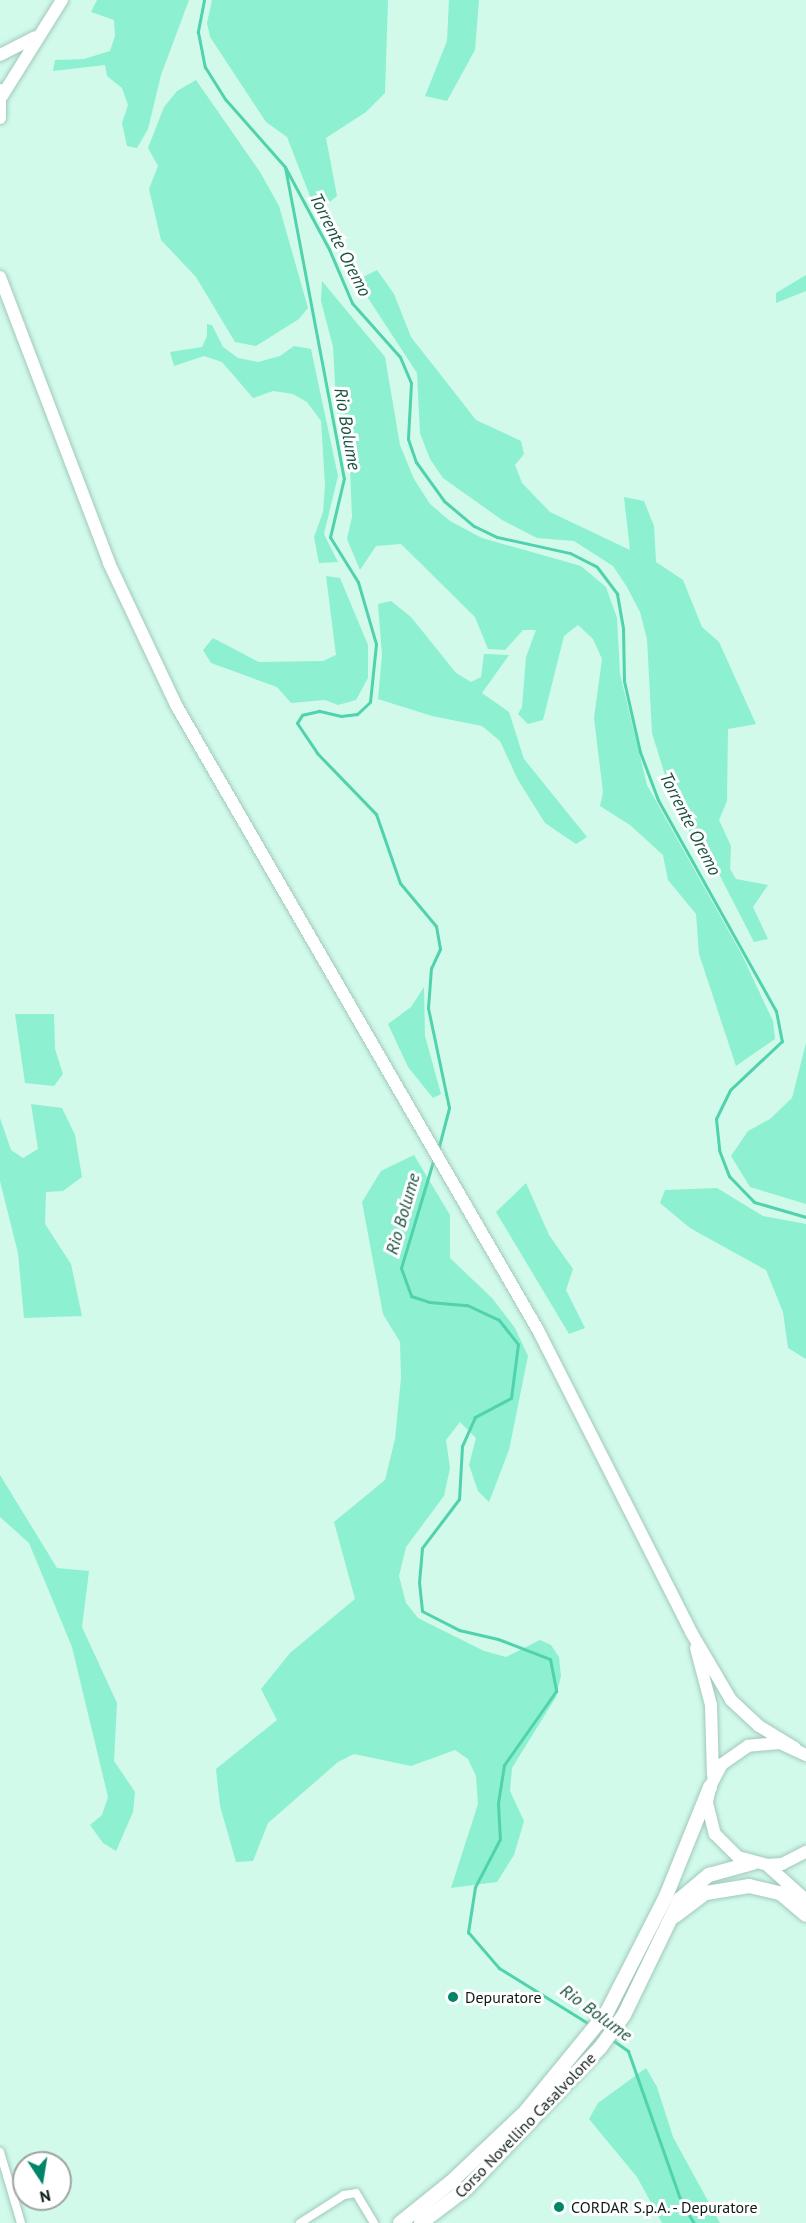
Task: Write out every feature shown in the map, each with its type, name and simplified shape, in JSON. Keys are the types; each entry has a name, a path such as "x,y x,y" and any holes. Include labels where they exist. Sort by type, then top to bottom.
{"highway":[{"name":"Corso Novellino Casalvolone","path":"400,2223 452,2182 526,2111 607,2012 666,1896 711,1782"},
{"name":"Corso Novellino Casalvolone","path":"421,2223 467,2188 600,2048 624,2015 669,1922 692,1886 708,1875 760,1864"},
{"path":"669,1922 694,1899 734,1886 780,1893 806,1915"}],"main road":[{"path":"0,118 1,92 62,0"},
{"path":"0,55 39,35"},
{"path":"0,277 109,563 176,705 544,1340 692,1632 731,1700 759,1726 801,1751"},
{"path":"692,1632 711,1705 709,1819 715,1834 725,1847 760,1864 806,1900"},
{"path":"711,1782 722,1764 748,1746 780,1743 801,1751"},
{"path":"760,1864 782,1864 806,1852"}],"street":[{"path":"0,2152 21,2223"},
{"path":"300,2223 344,2195 356,2193 362,2199 374,2223"}],"green space":[{"path":"97,0 189,0 161,75 148,129 137,148 127,146 122,123 128,105 122,88 107,76 105,65 53,71 55,60 84,59 110,51 115,36 114,20 91,12"},
{"path":"212,0 388,0 385,93 366,112 326,138 337,196 322,208 313,204 287,137 266,122 210,37 207,23"},
{"path":"449,0 479,0 475,50 447,101 425,96 447,41"},
{"path":"196,80 260,172 279,206 308,308 299,319 256,346 235,342 196,277 161,240 149,189 158,166 148,148 164,107 177,91"},
{"path":"377,270 394,294 411,337 476,420 521,441 524,454 515,465 522,483 550,512 630,550 624,497 644,501 654,526 656,562 683,580 702,627 719,642 756,724 728,729 727,801 719,820 731,846 730,869 736,879 768,885 753,907 768,939 754,942 719,874 677,814 652,733 647,639 640,612 627,587 613,566 574,541 537,538 502,520 443,478 430,459 420,433 417,373 366,295 361,278"},
{"path":"806,275 806,291 776,303 776,293"},
{"path":"322,281 385,357 400,445 414,479 430,504 450,521 482,538 581,566 606,587 617,618 620,674 647,785 741,953 773,1021 775,1039 736,1066 699,954 696,914 668,880 663,855 630,825 600,806 603,792 594,718 602,659 593,639 578,625 564,636 543,720 528,724 518,714 522,707 526,657 536,630 523,630 505,650 488,649 475,617 401,544 376,546 360,570 347,539 352,517 349,443 336,401 333,347 321,301"},
{"path":"207,324 212,325 223,347 238,358 258,362 280,356 294,346 311,349 338,476 324,534 338,562 319,563 314,537 323,512 325,485 321,421 307,402 293,394 273,391 253,398 222,362 204,356 174,366 170,352 202,347 207,336"},
{"path":"326,576 340,578 368,645 368,678 356,700 338,705 325,700 291,703 277,687 211,663 203,650 213,638 259,662 323,661 336,655"},
{"path":"391,601 411,617 456,673 471,682 481,677 484,654 509,655 482,693 509,712 524,759 587,837 576,844 545,823 518,780 500,741 482,726 432,716 378,699 382,655 378,604"},
{"path":"424,987 425,1036 441,1094 433,1098 408,1067 388,1024 411,1007"},
{"path":"15,1014 54,1014 55,1049 63,1074 54,1086 25,1083"},
{"path":"806,1043 806,1204 750,1187 731,1156 748,1131 770,1119 792,1098"},
{"path":"31,1104 62,1108 75,1135 82,1177 63,1191 46,1192 45,1224 71,1264 82,1316 24,1318 18,1253 0,1181 0,1118 11,1150 23,1158 38,1149"},
{"path":"414,1155 450,1215 450,1258 492,1298 515,1328 528,1356 509,1450 489,1502 478,1491 469,1465 476,1438 460,1422 446,1440 450,1468 444,1496 406,1547 399,1576 406,1603 418,1618 484,1651 506,1657 540,1640 551,1645 559,1657 561,1676 556,1697 512,1768 510,1791 524,1821 514,1855 497,1882 451,1888 478,1804 476,1776 468,1759 455,1750 411,1766 354,1754 338,1762 268,1823 253,1861 236,1862 220,1806 216,1769 277,1720 261,1689 290,1653 355,1599 334,1522 385,1480 395,1439 401,1378 400,1342 383,1314 362,1202 381,1171"},
{"path":"526,1183 549,1235 573,1269 566,1290 585,1328 569,1334 496,1212"},
{"path":"717,1188 763,1216 806,1224 806,1359 788,1348 783,1312 766,1270 690,1228 660,1203 665,1190"},
{"path":"0,1475 57,1568 89,1571 82,1627 117,1703 114,1761 135,1792 133,1812 116,1851 103,1843 90,1825 102,1815 108,1797 72,1647 29,1543 0,1517"},
{"path":"646,2068 657,2087 673,2137 720,2223 662,2223 637,2177 589,2119 598,2103"}],"waterway":[{"name":"Torrente Oremo","path":"204,0 198,32 205,67 226,100 285,167 329,249 352,303 400,357 411,383 408,439 416,462 444,501 474,526 497,537 570,553 597,567 617,594 623,629 624,681 640,752 658,800 776,1011 782,1041 730,1090 716,1119 719,1150 729,1176 754,1202 806,1217"},
{"name":"Rio Bolume","path":"285,167 344,478 330,537 358,582 376,644 370,702 357,714 341,716 319,711 302,715 297,723 317,753 376,814 400,883 436,926 440,949 431,968 428,1008 449,1108 438,1150"},
{"name":"Rio Bolume","path":"434,1158 401,1268 411,1296 429,1302 467,1305 499,1320 518,1344 511,1398 475,1417 462,1446 459,1499 422,1548 419,1582 422,1611 459,1630 498,1639 550,1659 556,1691 504,1765 498,1803 500,1839 475,1887 468,1932 499,1968 591,2025"},
{"name":"Rio Bolume","path":"611,2039 628,2051 682,2204 694,2223"}],"place":[{"name":"Depuratore","path":"453,1997"},
{"name":"CORDAR S.p.A. - Depuratore","path":"559,2207"}]}
